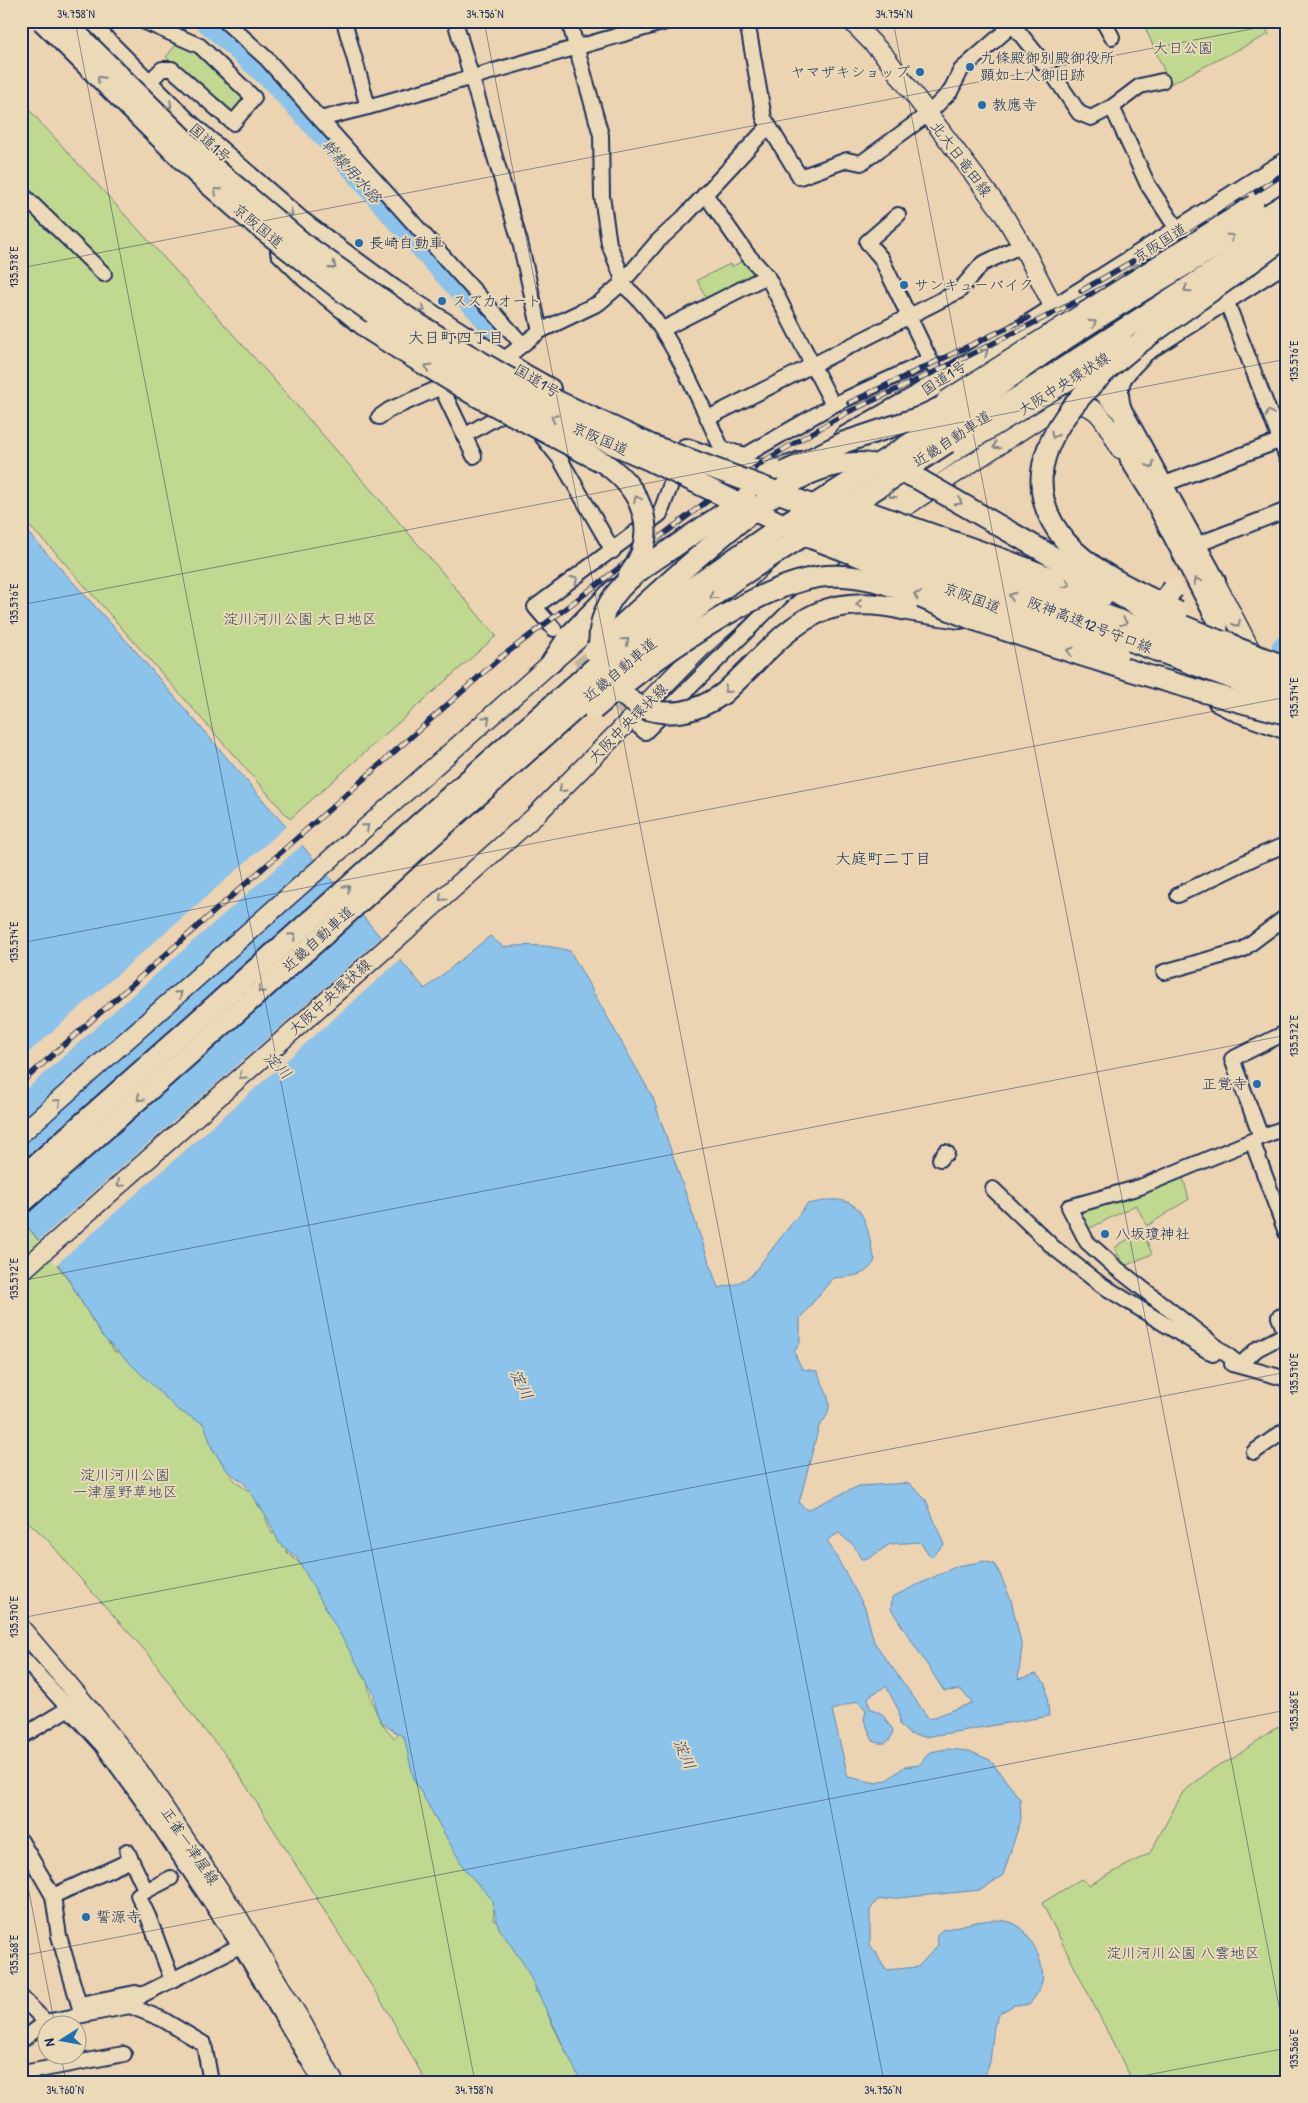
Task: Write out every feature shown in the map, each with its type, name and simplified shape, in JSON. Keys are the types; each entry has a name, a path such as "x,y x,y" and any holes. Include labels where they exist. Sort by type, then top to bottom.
{"highway":[{"name":"京阪国道","path":"42,21 197,174 244,215 346,294 398,331 452,364 558,420 649,452"},
{"name":"京阪国道","path":"64,21 207,162 297,238 354,281 460,350 512,380 811,538 1161,670 1187,674 1204,667 1211,660 1216,647 1218,621 1215,581 1120,410 1095,382 1054,308 1179,232 1284,179"},
{"name":"国道1号","path":"97,23 132,69 227,159 301,222 393,290 525,375 567,398 653,438 746,468 763,471 780,469 808,458 914,398 1054,308"},
{"name":"近畿自動車道","path":"21,1178 455,790 600,663 689,590 777,529 992,391 1020,370 1169,274 1284,179"},
{"path":"244,215 306,278 372,331 434,371 604,463 629,484 636,496 644,521 641,556 633,584 569,636 552,662"},
{"name":"近畿自動車道","path":"21,1204 643,649 736,579 1287,224"},
{"path":"1095,382 1226,300 1286,247"},
{"path":"1238,648 1183,615 1114,578 1076,552 1056,529 1049,516 1044,495 1043,471 1048,448 1059,425 1076,402 1102,375 1161,327 1286,247"},
{"path":"1120,410 1118,382 1121,376 1145,350"},
{"path":"976,620 872,604 833,608 804,620 779,638 735,683 714,701 679,713 647,710 627,698 607,676 603,666 599,643 601,622 607,606 633,576 786,471 845,442 931,412 987,383 1020,370"},
{"name":"京阪国道","path":"1095,382 1097,393 1128,446 1131,460 1151,492 1218,621"},
{"path":"664,573 746,511 914,398"},
{"path":"649,452 895,544"},
{"path":"649,452 903,523 1131,608 1142,608 1162,603 1173,589 1178,569 1175,540"},
{"path":"455,790 543,700 650,599 722,536 796,480 810,473 833,466 860,463 873,464 906,473 938,489 1147,612 1287,667"},
{"name":"阪神高速12号守口線","path":"895,544 1287,683"},
{"name":"阪神高速12号守口線","path":"895,544 1287,700"},
{"path":"373,890 416,860 627,682 684,642 733,611 772,591 813,578 852,577 887,584 976,620 1146,675 1287,714"},
{"path":"1161,670 1237,711 1287,727"}],"main road":[{"name":"北大日竜田線","path":"851,21 884,55 1002,212 1022,245 1054,308"},
{"path":"633,584 664,573 891,435 1254,204 1284,179"},
{"name":"大阪中央環状線","path":"21,1272 534,817 706,643 796,561 961,447 1286,247"},
{"path":"633,584 709,576 732,570 752,560 1076,347"},
{"path":"706,643 804,573 1095,382"},
{"path":"1029,424 1072,405 1086,405 1097,412 1120,449 1131,460"},
{"path":"1215,581 1260,668 1287,727"},
{"path":"1218,621 1252,684 1287,727"},
{"path":"21,1134 552,662"},
{"path":"1252,684 1253,675 1260,668"},
{"path":"1260,668 1287,678"},
{"name":"正雀一津屋線","path":"21,1628 92,1712 136,1768 238,1917 303,2024 334,2082"}],"street":[{"path":"143,21 200,46 254,98 233,123 172,69 162,69 147,84"},
{"path":"225,21 267,59 522,344"},
{"path":"344,21 368,107"},
{"path":"455,21 520,242 540,331"},
{"path":"569,21 601,135 602,196 609,244 622,277 621,284"},
{"path":"320,119 471,79 669,21"},
{"path":"748,21 764,118 800,177 847,160 861,163 928,114 950,92 961,70 1015,23 1079,113 1091,118 1112,107 1140,86 1162,81"},
{"path":"1103,21 1112,37"},
{"path":"1112,107 1148,185 1179,232"},
{"path":"613,550 555,452 496,392 492,384 493,378 503,360 522,344 540,331 599,303 621,284 657,242 768,127"},
{"path":"21,193 104,274"},
{"path":"705,194 747,254 767,276 833,405"},
{"path":"898,215 867,242 881,258 930,360 942,380"},
{"path":"708,418 959,291 982,264 1022,245"},
{"path":"663,329 767,276"},
{"path":"621,284 632,291 663,329 722,449 746,455 833,405 930,360"},
{"path":"1226,300 1287,458"},
{"path":"379,417 389,410 441,387 459,382 480,385 492,384"},
{"path":"441,387 474,456"},
{"path":"464,436 511,409"},
{"path":"1162,485 1279,440"},
{"path":"554,629 535,607 660,514 684,448"},
{"path":"1196,545 1287,510"},
{"path":"641,729 804,573"},
{"path":"1178,895 1287,844"},
{"path":"1164,972 1242,950 1287,916"},
{"path":"1287,1032 1232,1058 1287,1235"},
{"path":"1240,1365 1115,1267 1087,1242 1069,1207 1140,1187 1287,1127"},
{"path":"993,1189 1053,1247 1100,1284 1226,1362 1287,1379"},
{"path":"1240,1365 1257,1349 1286,1334 1279,1317 1287,1314"},
{"path":"1254,1452 1287,1429"},
{"path":"21,1656 102,1745 188,1866 240,1946 321,2082"},
{"path":"21,1737 70,1708"},
{"path":"21,1841 53,1896 59,1936 81,2010"},
{"path":"53,1896 129,1856 146,1891"},
{"path":"171,1878 138,1895 172,1980"},
{"path":"130,2006 142,1995 240,1946"},
{"path":"64,2016 135,1993 142,1995"},
{"path":"21,1997 40,2016"},
{"path":"81,2010 130,2006 162,2019 204,2044 211,2082"},
{"path":"21,2040 38,2028"},
{"path":"23,2074 124,2054"}],"green space":[{"name":"大日公園","path":"1142,21 1262,21 1269,34 1170,84"},
{"path":"179,41 197,50 247,97 247,101 231,114 166,57"},
{"name":"淀川河川公園 大日地区","path":"21,101 202,299 321,433 496,636 290,819 54,551 21,518"},
{"path":"745,260 761,274 709,304 697,280 730,264 731,267"},
{"path":"1182,1174 1189,1199 1147,1226 1136,1205 1084,1231 1079,1215 1087,1208"},
{"name":"淀川河川公園 一津屋野草地区","path":"21,1218 68,1279 94,1323 115,1352 129,1353 207,1423 212,1448 236,1482 247,1490 254,1490 258,1506 266,1511 266,1519 272,1534 281,1528 287,1552 306,1569 366,1674 375,1709 383,1725 395,1738 401,1731 495,1901 493,1920 504,1922 539,1984 535,1991 543,1998 548,2015 566,2052 581,2070 579,2082 426,2082 388,2012 228,1757 198,1723 150,1656 48,1540 21,1515"},
{"path":"1142,1230 1152,1254 1125,1266 1114,1248"},
{"name":"淀川河川公園 八雲地区","path":"1278,1726 1287,1738 1287,2082 1133,2082 1042,1903 1081,1879 1089,1885 1150,1853 1183,1792 1220,1764 1231,1760"}],"water":[{"name":"淀川","path":"21,525 131,646 425,989 490,936 503,947 553,947 570,951 653,1098 718,1288 736,1284 751,1276 807,1204 838,1200 848,1202 856,1207 861,1214 868,1231 875,1260 862,1273 833,1278 800,1318 800,1343 794,1352 802,1369 817,1371 827,1393 829,1406 825,1419 819,1426 799,1503 807,1510 859,1486 909,1483 926,1500 944,1545 931,1557 920,1542 890,1544 868,1559 861,1559 855,1547 839,1533 827,1540 865,1608 874,1642 929,1719 972,1703 961,1690 944,1691 891,1609 892,1597 957,1566 985,1561 994,1564 1011,1600 1022,1647 1018,1679 1036,1674 1046,1684 1049,1716 925,1737 909,1734 900,1725 899,1711 886,1686 868,1697 870,1708 882,1714 893,1730 889,1741 884,1743 873,1741 864,1720 866,1710 858,1701 832,1710 848,1777 877,1783 887,1780 904,1767 919,1765 930,1752 947,1749 969,1751 990,1760 1020,1799 1021,1819 1003,1875 981,1890 877,1900 870,1910 870,1944 886,1970 918,1967 938,1945 937,1935 942,1930 988,1920 1006,1921 1015,1924 1021,1928 1031,1941 1042,1966 1041,1985 1029,2005 1014,2005 1000,2013 994,2026 990,2062 982,2082 581,2082 525,1966 499,1928 491,1898 465,1870 414,1780 404,1737 385,1725 378,1716 374,1694 297,1558 279,1543 267,1517 245,1484 227,1470 212,1448 204,1424 178,1410 102,1336 64,1272 21,1218"}],"pier":[{"path":"288,825 303,844 21,1094 21,1059"},
{"path":"383,936 402,958 56,1265 37,1242"}],"waterway":[{"name":"幹線用水路","path":"205,21 271,80 327,140 492,327"},
{"path":"1282,647 1287,645"},
{"path":"44,2012 49,2014 76,2009"}],"tunnel":[{"path":"565,641 637,725"}],"railway":[{"path":"21,1083 500,658 710,499 769,458 846,413 958,361 1107,286 1287,172"},
{"path":"1081,291 1133,261"},
{"path":"849,403 1028,318"}],"place":[{"name":"九條殿御別殿御役所 顕如上人御旧跡","path":"970,67"},
{"name":"ヤマザキショップ","path":"920,72"},
{"name":"教應寺","path":"982,105"},
{"name":"長崎自動車","path":"359,243"},
{"name":"サンキューバイク","path":"904,285"},
{"name":"スズカオート","path":"442,301"},
{"name":"正覚寺","path":"1257,1084"},
{"name":"八坂瓊神社","path":"1105,1234"},
{"name":"誓源寺","path":"86,1917"}],"district":[{"name":"大日町四丁目","path":"456,337"},
{"name":"大庭町二丁目","path":"883,858"}]}
